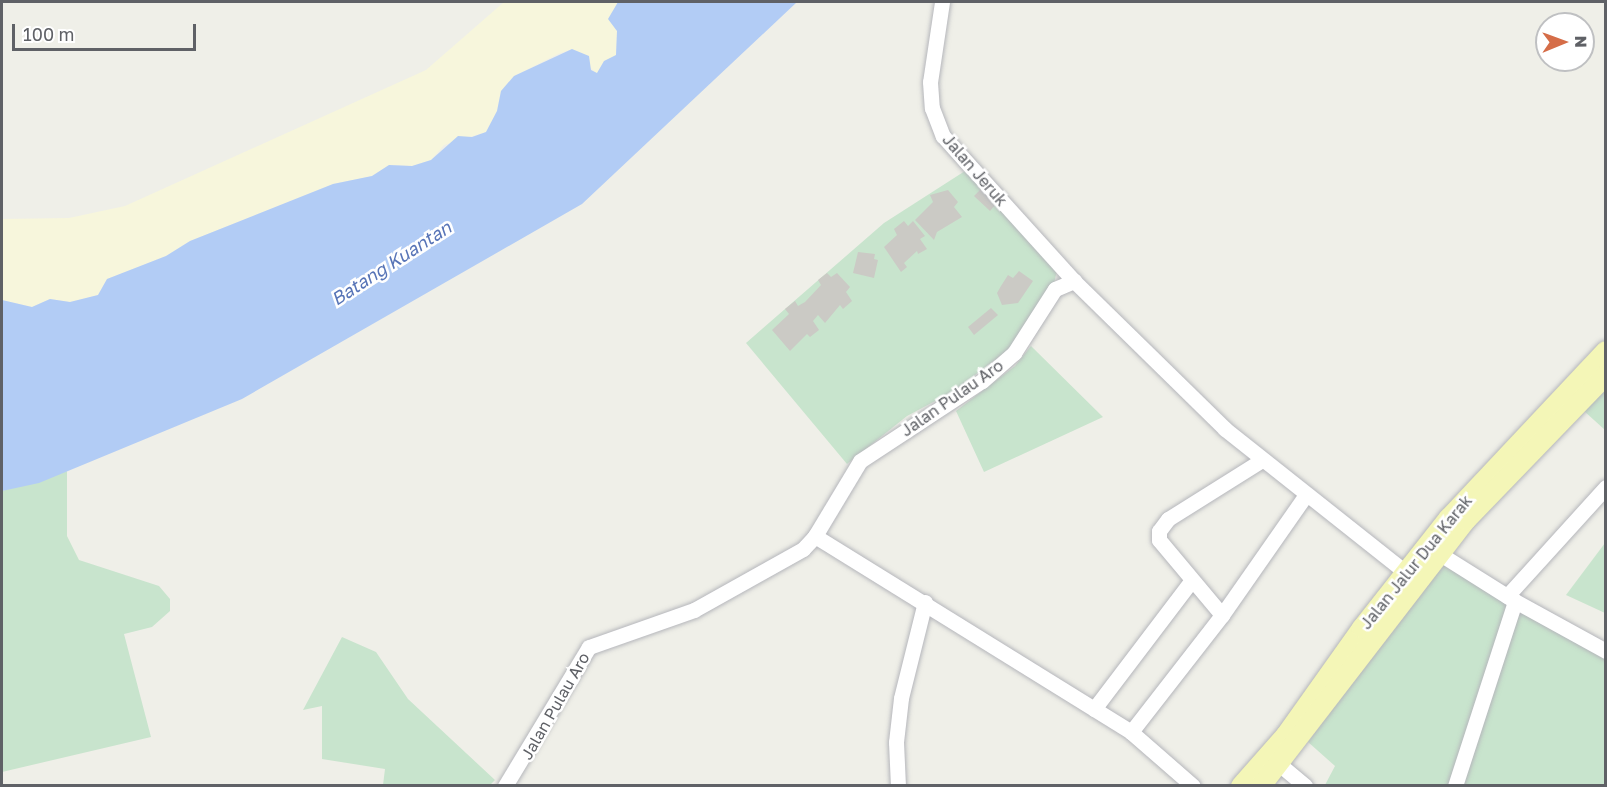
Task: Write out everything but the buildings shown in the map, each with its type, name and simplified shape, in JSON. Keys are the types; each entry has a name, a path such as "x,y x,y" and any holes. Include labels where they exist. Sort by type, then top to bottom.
{"main road":[{"name":"Jalan Jalur Dua Karak","path":"1261,786 1440,554 1579,391 1605,351"},
{"name":"Jalan Jalur Dua Karak","path":"1241,786 1286,735 1449,518 1579,391 1605,375"}],"street":[{"name":"Jalan Jeruk","path":"942,2 930,82 933,108 943,136 1074,281"},
{"path":"1074,281 1262,460 1305,496 1407,573"},
{"name":"Jalan Pulau Aro","path":"505,786 589,647 703,606 779,565 815,536 860,461 982,381 1014,353 1055,289 1074,281"},
{"path":"1222,615 1191,581 1159,540 1162,524 1262,460"},
{"path":"1455,786 1511,599 1605,487"},
{"path":"1131,732 1222,615 1305,496"},
{"path":"815,536 1131,732 1193,786"},
{"path":"1440,554 1511,599 1605,651"},
{"path":"1094,709 1191,581"},
{"path":"898,786 896,742 901,698 925,603"},
{"path":"1279,764 1305,786"}],"shaded area":[{"path":"965,171 1057,270 1054,284 1009,349 954,391 907,416 847,464 746,343 884,223"},
{"path":"1031,346 1103,417 984,472 956,411 1015,366"},
{"path":"1605,388 1605,430 1584,411"},
{"path":"67,471 67,536 79,560 159,586 170,599 170,611 152,627 124,634 151,737 2,772 2,491"},
{"path":"1605,543 1605,613 1566,595"},
{"path":"1447,554 1605,645 1605,785 1325,785 1335,766 1308,742"},
{"path":"342,637 376,652 408,699 495,780 490,785 383,785 385,769 322,759 322,706 303,710"}],"sand":[{"path":"504,2 618,2 609,19 617,31 616,56 604,61 597,74 572,49 558,54 514,76 501,91 497,111 486,132 444,145 431,160 412,166 389,165 372,176 333,184 190,241 166,256 107,279 98,295 70,302 50,299 32,307 2,300 2,219 69,218 125,206 426,70"}],"water":[{"name":"Batang Kuantan","path":"618,2 797,2 582,204 242,399 39,483 2,491 2,300 32,307 50,299 70,302 98,295 107,279 166,256 190,241 333,184 372,176 389,165 412,166 431,160 458,136 472,137 486,132 497,111 501,91 514,76 572,49 589,56 591,70 597,73 604,61 616,55 617,31 608,19"}]}
